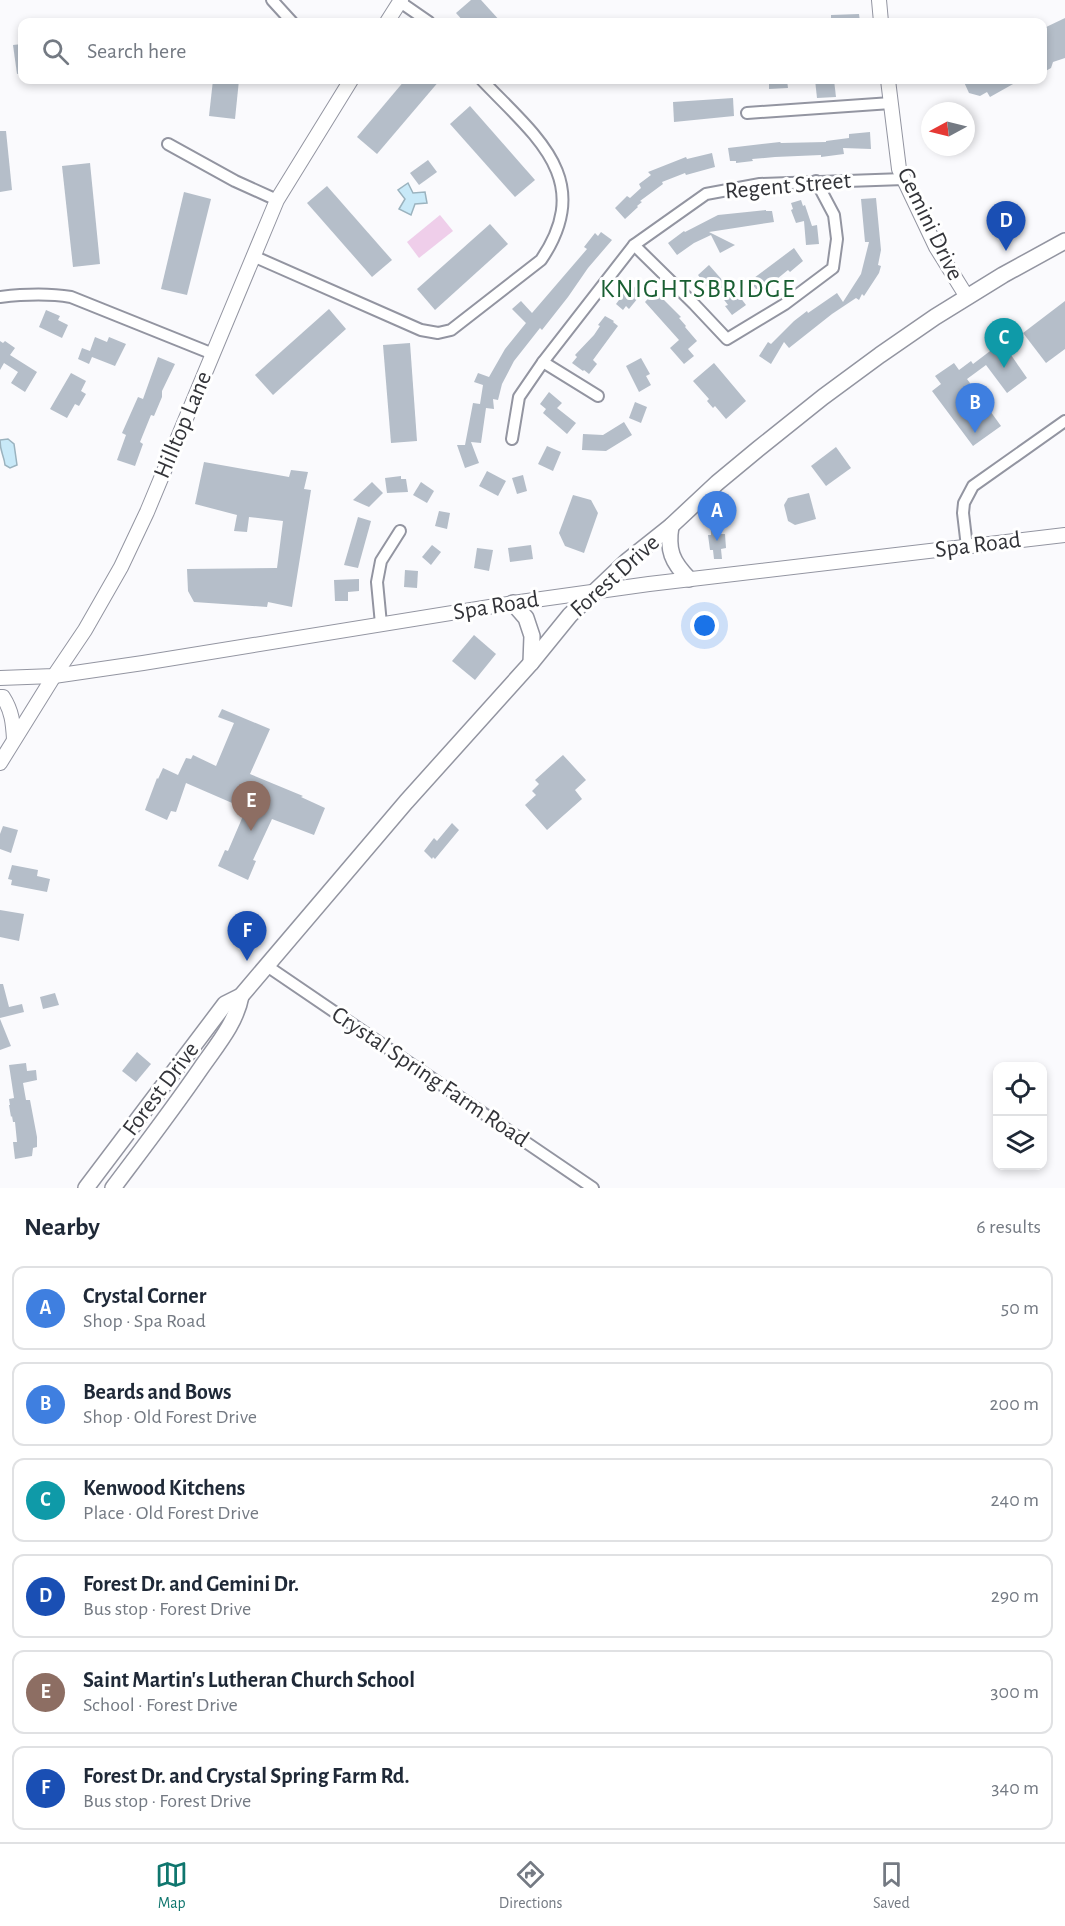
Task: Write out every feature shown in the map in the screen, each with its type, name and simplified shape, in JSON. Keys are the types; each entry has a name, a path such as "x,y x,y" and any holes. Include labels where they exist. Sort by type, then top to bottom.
{"main road":[{"name":"Forest Drive","path":"86,1188 225,1005 242,996 406,802 531,663 570,615 593,592 671,526 717,483 823,397 934,317 1065,241"},
{"path":"671,526 669,537 672,556 689,579"},
{"path":"513,603 526,618 532,636 531,663"},
{"name":"Forest Drive","path":"113,1188 170,1114 211,1054 238,1012 242,996"}],"street":[{"path":"272,0 288,18"},
{"path":"879,0 881,18"},
{"path":"390,18 401,1 424,18"},
{"name":"Hilltop Lane","path":"0,763 85,630 121,567 147,512 277,200 348,84"},
{"path":"253,256 421,330 438,333 451,330 541,260 551,245 560,224 563,200 560,175 546,149 486,84"},
{"name":"Gemini Drive","path":"889,84 903,179 936,247 967,297"},
{"path":"747,113 891,103"},
{"path":"168,144 235,181 277,200"},
{"name":"Regent Street","path":"512,439 519,397 543,362 634,245 706,194 760,184 903,179"},
{"path":"634,245 727,339 785,304 833,268 837,239 834,215 816,181"},
{"path":"0,297 28,293 71,297 213,354"},
{"path":"543,362 598,396"},
{"path":"968,547 963,513 964,503 973,486 1065,421"},
{"path":"381,624 377,582 381,561 400,531"},
{"name":"Spa Road","path":"0,678 54,676 148,663 513,603 689,579 1065,535"},
{"path":"0,697 3,697 12,717 14,739"},
{"name":"Crystal Spring Farm Road","path":"267,966 593,1188"}],"shaded area":[{"path":"440,215 453,231 419,258 407,242"}],"water":[{"path":"408,183 413,193 425,192 427,203 415,204 411,215 399,209 405,199 398,190"},
{"path":"8,439 14,444 17,465 10,468 5,465 0,444 0,440"}],"building":[{"path":"471,0 481,0 497,18 460,18 456,13"},
{"path":"859,14 860,18 831,18 831,15"},
{"path":"1065,18 1065,58 1053,62 1051,68 1047,70 1047,27"},
{"path":"18,44 17,74 13,45"},
{"path":"213,84 239,84 235,119 209,116"},
{"path":"402,84 437,84 377,154 357,137"},
{"path":"769,84 788,84 788,88 769,89"},
{"path":"815,84 834,84 836,97 817,98"},
{"path":"965,84 1013,84 990,97 987,92 980,96 969,93"},
{"path":"733,98 734,116 674,122 673,102"},
{"path":"470,106 535,180 515,197 450,124"},
{"path":"0,131 6,131 12,190 0,192"},
{"path":"870,132 871,149 843,148 844,154 821,157 821,155 775,157 736,163 736,161 730,161 728,148 780,142 826,142 849,138 849,134"},
{"path":"712,153 715,167 686,175 685,173 662,182 663,184 640,201 642,202 638,207 625,219 615,208 627,196 630,198 641,188 639,184 651,175 648,172 686,157 687,159"},
{"path":"428,160 437,172 419,185 410,173"},
{"path":"90,163 100,264 73,267 62,166"},
{"path":"327,186 392,260 372,277 307,203"},
{"path":"184,192 211,199 187,295 161,289"},
{"path":"876,198 881,250 878,265 881,266 864,296 862,294 859,300 856,298 832,314 789,348 784,342 771,364 759,356 768,342 771,344 807,311 808,313 837,293 843,302 861,274 869,242 865,242 861,199"},
{"path":"801,200 812,226 817,225 819,244 806,245 804,221 796,223 791,203"},
{"path":"772,211 774,222 709,232 735,245 720,253 711,235 677,255 668,243 684,231 718,215"},
{"path":"490,224 508,244 435,310 417,289"},
{"path":"601,232 612,240 542,330 540,328 514,361 502,384 498,400 493,399 494,409 486,408 481,443 471,442 479,463 465,468 457,445 465,445 473,403 480,404 483,385 474,382 478,373 489,377 505,349 526,323 512,309 521,301 532,313 587,249 584,247 595,233 598,236"},
{"path":"794,248 803,261 761,292 756,289 750,281"},
{"path":"709,265 731,290 733,288 746,305 732,315 725,306 728,305 715,288 711,292 698,275"},
{"path":"628,282 642,293 629,309 626,306 623,310 616,304 619,300 617,298"},
{"path":"655,291 681,317 679,318 697,341 688,349 694,356 684,364 670,348 679,340 645,302"},
{"path":"1065,301 1065,349 1046,363 1023,333"},
{"path":"329,309 346,329 273,395 255,375"},
{"path":"46,310 60,316 58,320 68,325 62,338 39,327"},
{"path":"605,316 618,326 593,360 597,364 589,374 572,363 577,357 575,355 594,335"},
{"path":"95,337 107,342 109,337 126,344 115,366 92,357 89,364 78,359 82,348 90,351"},
{"path":"0,341 3,343 5,341 15,348 10,355 37,372 25,392 11,383 18,372 4,363 0,370"},
{"path":"1002,342 1027,378 1007,393 986,365 967,379 1001,426 973,446 932,391 941,384 935,376 954,363 959,370 971,361 973,364"},
{"path":"410,343 417,441 391,443 383,345"},
{"path":"158,357 175,364 162,391 162,397 154,416 151,415 140,442 143,444 135,466 117,460 126,435 122,433 138,397 143,399"},
{"path":"641,358 650,374 646,376 651,385 639,392 626,366"},
{"path":"714,363 746,401 726,419 715,406 713,408 707,401 709,399 693,381"},
{"path":"71,373 86,381 81,391 86,394 79,406 75,404 67,418 50,409"},
{"path":"549,392 562,403 557,408 576,423 567,434 543,413 546,409 540,404"},
{"path":"635,402 647,407 641,423 629,418"},
{"path":"624,422 632,435 606,451 582,450 583,434 603,435"},
{"path":"547,446 561,452 553,471 538,464"},
{"path":"836,447 851,468 826,486 811,466"},
{"path":"204,462 289,477 291,470 308,472 304,489 311,490 292,607 268,602 267,607 194,602 188,591 187,569 277,568 283,521 249,517 247,532 234,531 237,515 195,504"},
{"path":"487,471 506,481 498,496 479,486"},
{"path":"523,475 527,491 517,494 512,478"},
{"path":"401,476 401,479 406,479 408,492 387,493 385,478"},
{"path":"372,482 383,493 369,507 353,500"},
{"path":"421,482 434,491 427,503 413,495"},
{"path":"809,493 816,519 795,525 788,521 784,505 788,498"},
{"path":"573,495 591,500 598,513 584,553 565,546 559,533"},
{"path":"439,511 450,513 447,529 435,526"},
{"path":"358,517 371,521 358,568 344,565"},
{"path":"719,530 720,534 725,534 726,548 721,549 722,559 714,559 708,535 711,535 711,531"},
{"path":"432,545 441,552 431,565 422,557"},
{"path":"531,545 533,559 510,562 508,548"},
{"path":"477,548 493,550 489,571 474,568"},
{"path":"405,570 418,571 417,588 404,587"},
{"path":"359,579 359,591 348,592 348,601 335,601 334,580"},
{"path":"474,635 496,654 475,680 452,661"},
{"path":"222,709 270,729 250,774 303,796 301,797 325,808 314,835 272,819 253,860 256,861 248,880 218,866 225,850 228,851 246,809 186,783 176,812 171,811 167,820 145,810 163,768 178,775 186,758 191,759 193,755 216,766 234,723 218,717"},
{"path":"563,755 586,780 575,790 582,799 547,830 525,805 536,795 532,791 539,784 535,780"},
{"path":"452,823 459,830 435,859 433,857 432,859 424,851 434,838 437,841"},
{"path":"3,826 18,830 11,853 0,849 0,834"},
{"path":"12,865 38,870 37,876 50,879 47,892 11,885 12,880 8,879"},
{"path":"0,910 24,914 19,941 0,937"},
{"path":"0,984 3,984 9,1007 22,1004 24,1012 0,1018"},
{"path":"55,993 59,1005 43,1009 40,997"},
{"path":"0,1019 11,1046 0,1050"},
{"path":"137,1052 151,1064 136,1082 122,1071"},
{"path":"26,1063 27,1071 36,1070 37,1080 23,1083 26,1100 30,1100 37,1147 33,1148 32,1156 15,1159 13,1142 17,1142 15,1122 11,1117 9,1105 9,1099 14,1098 9,1065"}],"place":[{"name":"Forest Dr. and Gemini Dr.","path":"1006,251"},
{"name":"Kenwood Kitchens","path":"1004,368"},
{"name":"Beards and Bows","path":"975,433"},
{"name":"Crystal Corner","path":"717,541"},
{"name":"Saint Martin's Lutheran Church School","path":"251,831"},
{"name":"Forest Dr. and Crystal Spring Farm Rd.","path":"247,961"}],"district":[{"name":"KNIGHTSBRIDGE","path":"698,289"}]}
